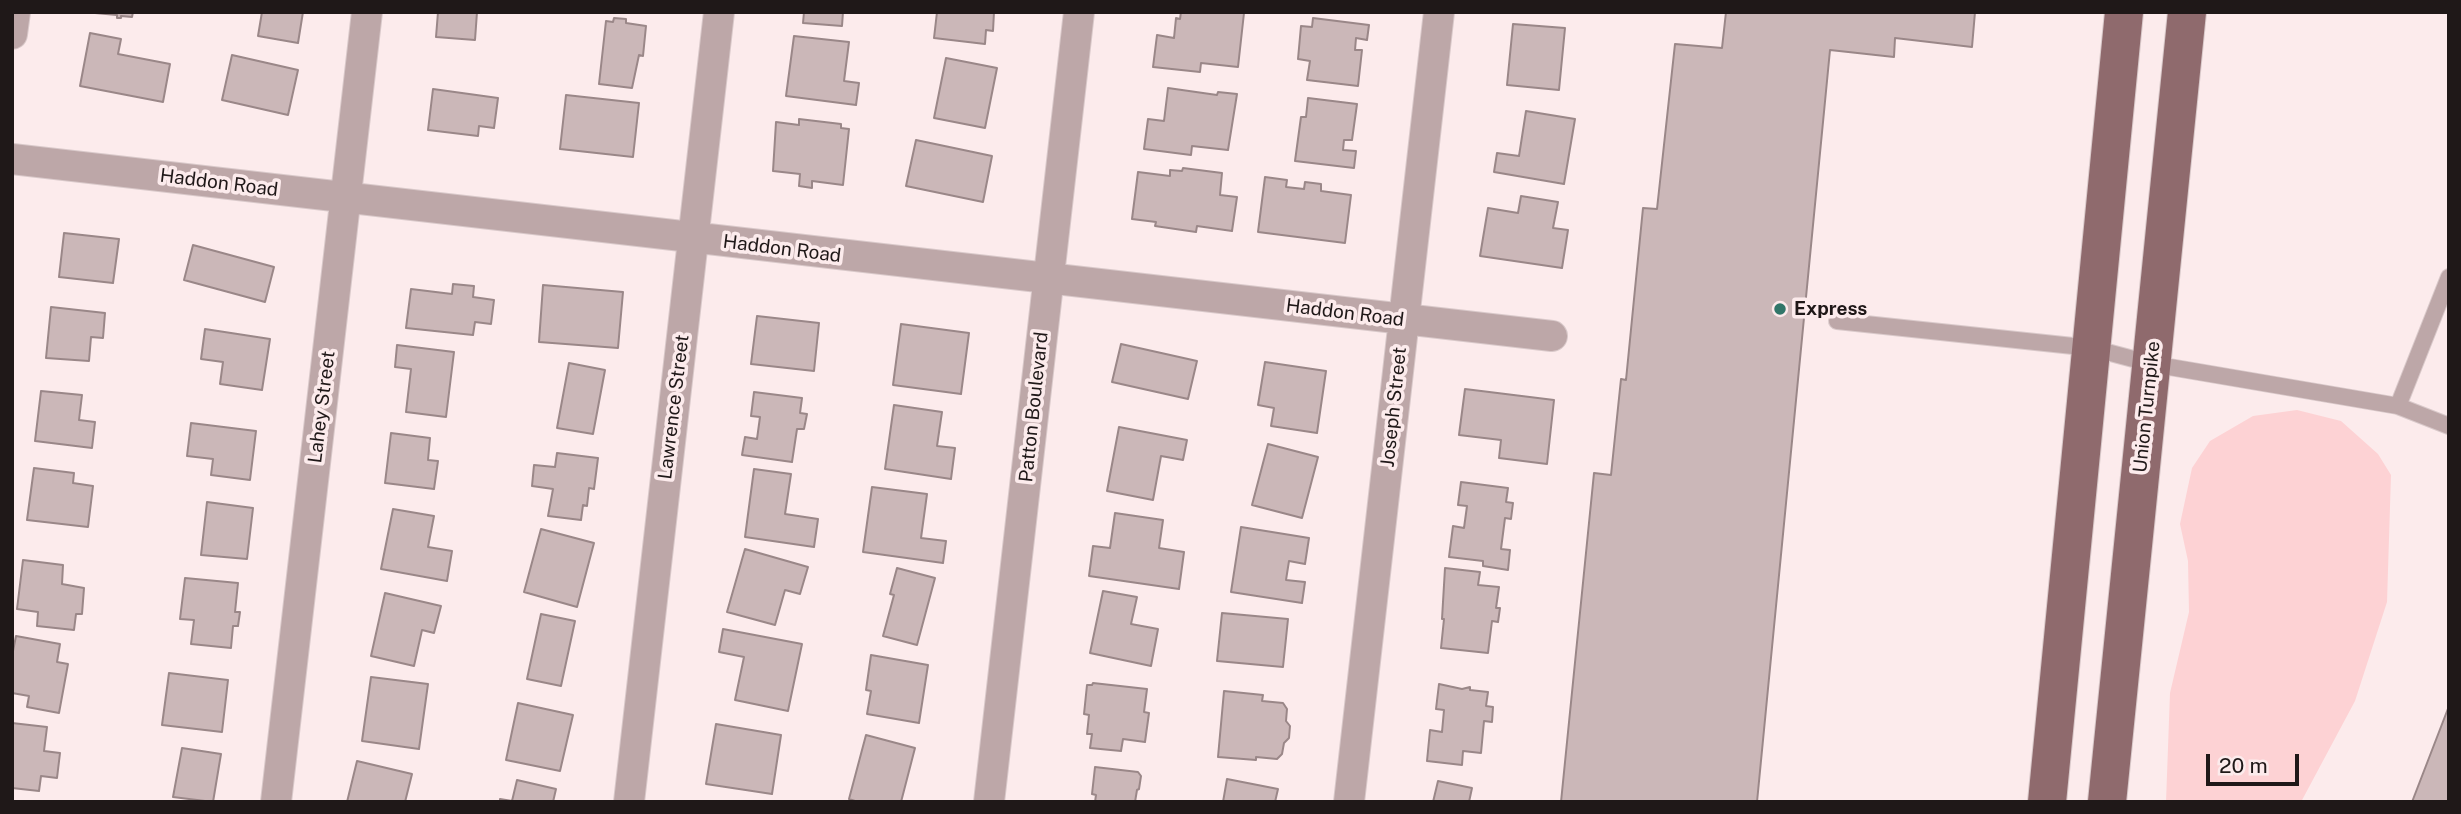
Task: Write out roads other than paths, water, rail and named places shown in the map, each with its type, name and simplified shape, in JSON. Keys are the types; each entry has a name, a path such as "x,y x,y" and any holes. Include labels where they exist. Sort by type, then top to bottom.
{"main road":[{"path":"2047,802 2124,12"},
{"name":"Union Turnpike","path":"2107,802 2187,12"}],"street":[{"path":"12,34 15,12"},
{"name":"Lahey Street","path":"276,802 367,12"},
{"name":"Lawrence Street","path":"629,802 719,12"},
{"name":"Patton Boulevard","path":"989,802 1079,12"},
{"name":"Joseph Street","path":"1349,802 1439,12"},
{"name":"Haddon Road","path":"12,159 1552,336"}],"lane":[{"path":"2398,406 2449,277"},
{"path":"1837,321 2092,348 2151,364 2398,406 2449,426"}],"place":[{"name":"Express","path":"1780,309"}]}
